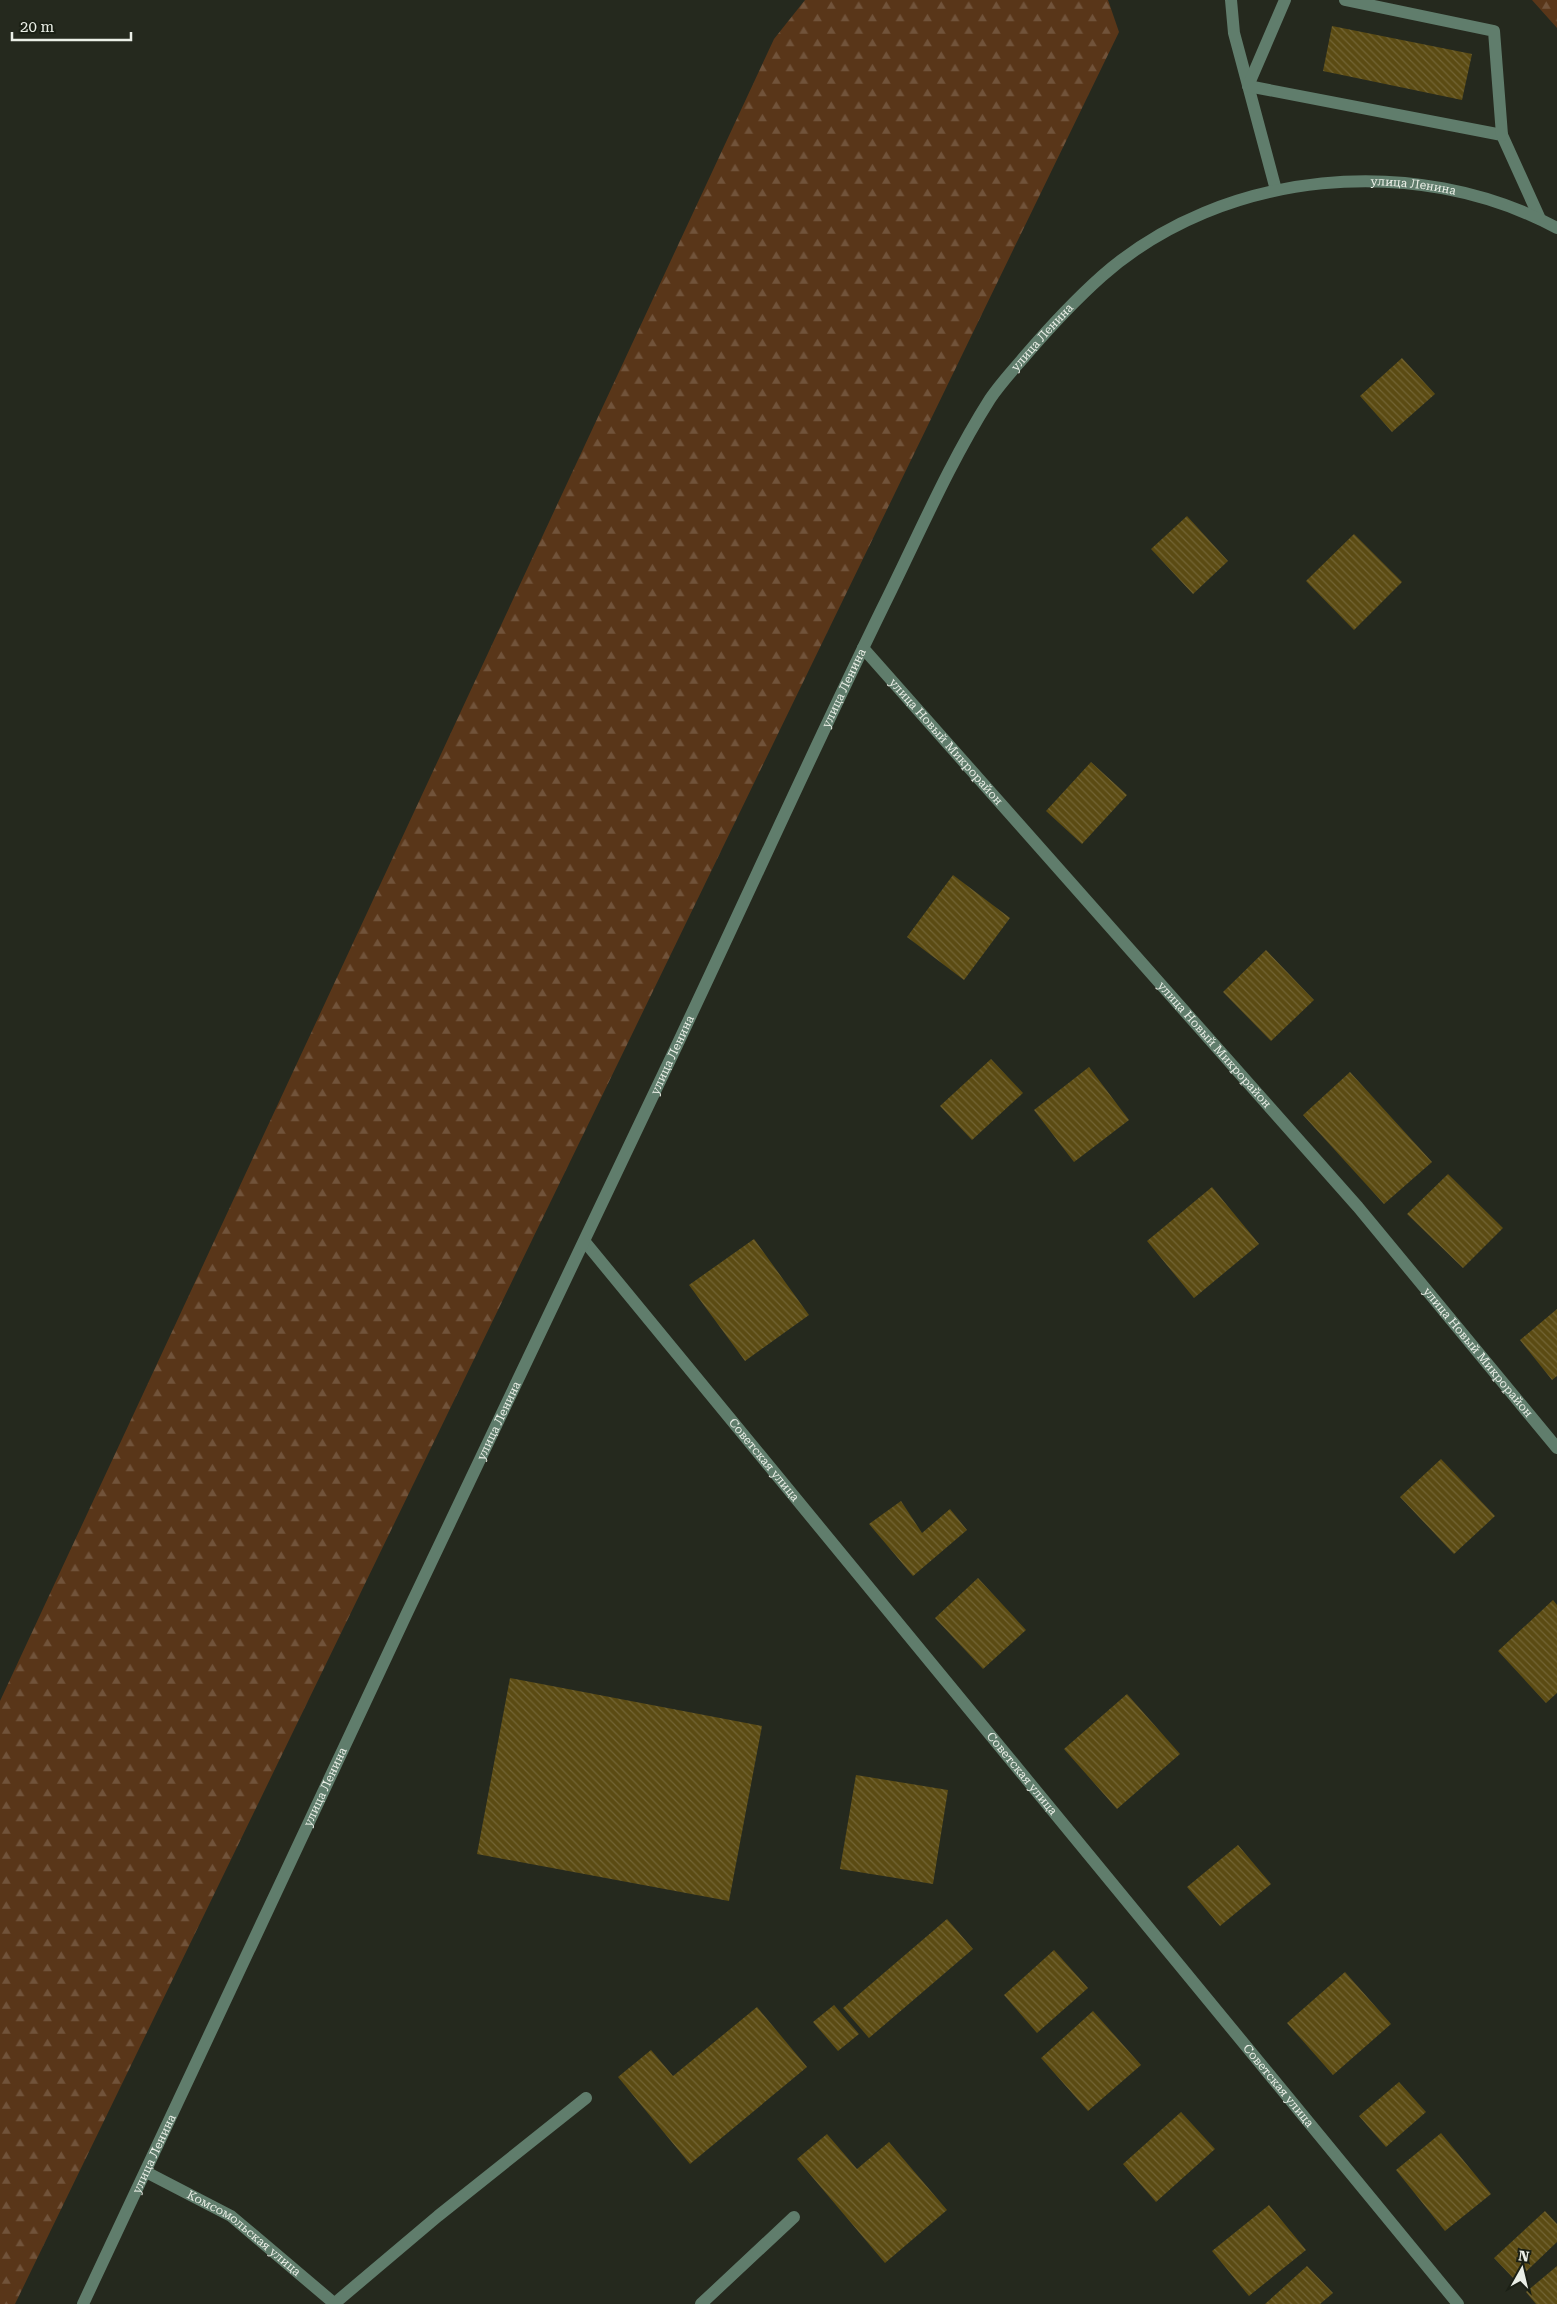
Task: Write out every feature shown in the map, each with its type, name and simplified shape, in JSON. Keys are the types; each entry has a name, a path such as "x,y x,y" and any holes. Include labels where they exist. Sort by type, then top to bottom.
{"street":[{"path":"1231,0 1234,34 1276,190"},
{"path":"1248,86 1285,0"},
{"path":"1345,0 1494,31 1502,135 1540,219"},
{"path":"1248,86 1502,135"},
{"name":"улица Ленина","path":"83,2304 402,1624 586,1242 863,648 950,472 992,394 1049,329 1104,274 1149,241 1196,216 1276,190 1341,181 1412,184 1455,189 1502,202 1557,228"},
{"name":"улица Новый Микрорайон","path":"863,648 1358,1207 1557,1448"},
{"name":"Советская улица","path":"586,1242 1458,2304"},
{"path":"335,2304 438,2216 586,2098"},
{"name":"Комсомольская улица","path":"146,2172 231,2216 335,2304"},
{"path":"701,2304 794,2217"}],"green space":[{"path":"805,0 1108,0 1119,32 15,2304 0,2304 0,1701 774,39"},
{"path":"1532,0 1557,0 1557,28"}],"building":[{"path":"1332,26 1472,54 1462,100 1323,71"},
{"path":"1402,358 1435,394 1392,432 1360,396"},
{"path":"1187,516 1228,561 1193,594 1151,549"},
{"path":"1354,534 1402,582 1354,630 1306,581"},
{"path":"1091,762 1127,795 1082,844 1046,811"},
{"path":"953,875 1010,918 964,980 907,937"},
{"path":"1266,950 1314,1000 1271,1041 1223,992"},
{"path":"991,1059 1023,1093 972,1140 940,1106"},
{"path":"1089,1067 1129,1120 1074,1162 1034,1110"},
{"path":"1350,1072 1432,1162 1384,1204 1303,1115"},
{"path":"1448,1174 1503,1228 1463,1268 1407,1214"},
{"path":"1212,1187 1259,1244 1194,1298 1147,1241"},
{"path":"754,1239 809,1315 745,1361 689,1285"},
{"path":"1557,1309 1557,1376 1552,1380 1520,1340"},
{"path":"1441,1459 1495,1516 1454,1554 1400,1497"},
{"path":"901,1501 922,1533 950,1509 967,1530 913,1576 869,1524"},
{"path":"978,1578 1026,1630 983,1669 935,1618"},
{"path":"1553,1600 1557,1605 1557,1693 1546,1703 1498,1651"},
{"path":"510,1678 762,1726 729,1901 477,1854"},
{"path":"1127,1694 1180,1754 1117,1809 1064,1749"},
{"path":"856,1775 948,1790 933,1884 840,1869"},
{"path":"1238,1845 1271,1884 1220,1926 1187,1887"},
{"path":"947,1919 973,1949 869,2038 843,2008"},
{"path":"1054,1950 1088,1988 1037,2033 1004,1995"},
{"path":"1345,1972 1391,2024 1333,2075 1287,2023"},
{"path":"834,2005 859,2034 838,2051 813,2022"},
{"path":"757,2007 807,2067 690,2164 618,2077 651,2050 673,2076"},
{"path":"1093,2011 1141,2065 1088,2111 1041,2058"},
{"path":"1399,2082 1426,2112 1386,2147 1359,2116"},
{"path":"1181,2112 1215,2149 1156,2202 1123,2164"},
{"path":"1441,2133 1491,2194 1445,2231 1396,2170"},
{"path":"827,2134 857,2169 889,2142 947,2210 885,2263 797,2159"},
{"path":"1269,2205 1306,2250 1249,2296 1212,2251"},
{"path":"1545,2211 1557,2224 1557,2242 1516,2281 1494,2258"},
{"path":"1307,2266 1333,2293 1320,2304 1265,2304"},
{"path":"1557,2266 1557,2304 1536,2304 1526,2292"}]}
